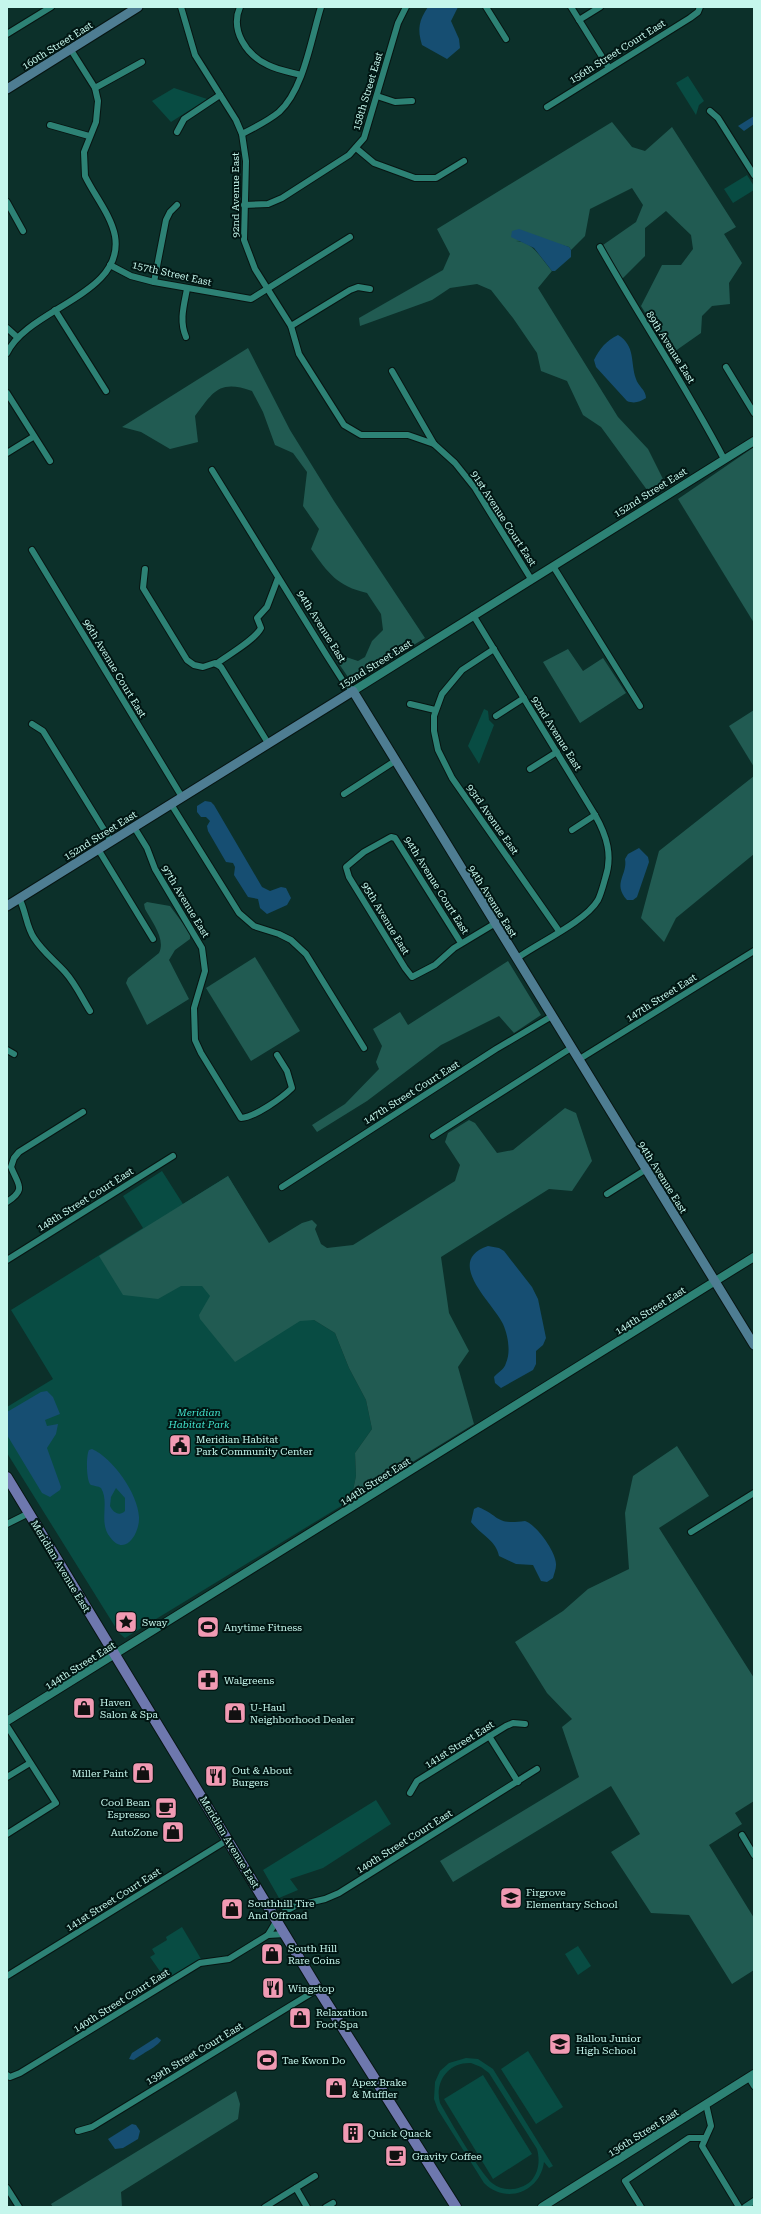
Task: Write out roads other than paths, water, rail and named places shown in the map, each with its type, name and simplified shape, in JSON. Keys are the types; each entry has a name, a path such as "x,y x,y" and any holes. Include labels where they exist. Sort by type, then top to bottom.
{"main road":[{"name":"160th Street East","path":"7,90 138,7"},
{"name":"152nd Street East","path":"7,906 353,691"},
{"name":"94th Avenue East","path":"353,691 494,924 754,1345"},
{"name":"Meridian Avenue East","path":"7,1477 229,1839 318,1989 456,2207"}],"street":[{"path":"7,34 51,7"},
{"name":"92nd Avenue East","path":"181,7 195,55 236,120 242,134 246,156 244,205 244,236 246,249 255,269 290,326 299,354 344,425 361,435 408,435 434,444"},
{"path":"240,7 236,16 236,24 241,40 248,50 269,66 301,75"},
{"path":"242,134 279,112 291,97 301,75 321,7"},
{"name":"158th Street East","path":"244,205 268,204 282,198 356,148 364,138 398,23 406,7"},
{"path":"486,7 506,39"},
{"path":"571,7 609,68"},
{"path":"579,20 600,7"},
{"name":"156th Street Court East","path":"547,107 699,10"},
{"path":"7,353 17,337 54,310 93,286 105,274 110,265 115,247 115,236 85,176 82,159 89,136 98,115 98,101 95,88 71,50"},
{"path":"95,88 142,62"},
{"path":"177,132 184,119 220,95"},
{"path":"377,96 395,102 412,101"},
{"path":"710,111 718,118 754,175"},
{"path":"50,124 89,136"},
{"path":"356,148 374,163 416,178 436,178 464,161"},
{"path":"7,202 23,231"},
{"path":"154,282 166,220 170,212 177,205"},
{"name":"157th Street East","path":"110,265 131,276 154,282 247,299 257,296 350,237"},
{"name":"89th Avenue East","path":"600,247 630,300 687,390 724,459"},
{"path":"290,326 350,290 358,287 370,289"},
{"path":"186,337 182,326 182,317 187,288"},
{"path":"54,310 106,391"},
{"path":"7,328 17,337"},
{"path":"726,367 754,413"},
{"name":"91st Avenue Court East","path":"392,371 434,444 455,463 476,488 531,580"},
{"path":"7,393 33,437 50,461"},
{"path":"7,453 33,437"},
{"name":"152nd Street East","path":"353,691 754,441"},
{"name":"94th Avenue East","path":"212,470 343,681 353,691"},
{"name":"96th Avenue Court East","path":"32,550 182,797"},
{"name":"91st Avenue Court East","path":"553,566 640,706"},
{"path":"145,569 143,588 188,660 194,665 203,667 216,664 257,636 260,628 257,618 267,607 278,578"},
{"name":"92nd Avenue East","path":"473,615 605,833 610,866 598,900 582,916 559,931"},
{"path":"410,704 435,710 442,694 456,675 494,649"},
{"path":"216,664 221,667 268,743"},
{"path":"496,716 524,698"},
{"name":"93rd Avenue East","path":"435,710 434,731 438,750 452,778 559,931"},
{"path":"32,724 43,731 111,841"},
{"path":"530,770 557,752"},
{"path":"344,794 395,761"},
{"path":"171,804 239,913 254,926 285,937 306,954 364,1048"},
{"path":"572,830 595,816"},
{"name":"97th Avenue East","path":"134,827 147,848 155,869 202,948 205,971 194,1008 195,1040 217,1080 242,1118 256,1113 283,1096 292,1088 287,1071 276,1055"},
{"name":"94th Avenue Court East","path":"346,867 364,852 391,837 395,838 461,944"},
{"path":"98,849 153,939"},
{"name":"95th Avenue East","path":"346,867 349,877 412,977 435,965 461,944"},
{"path":"19,898 23,906 29,929 35,940 49,958 68,976 90,1011"},
{"path":"461,944 494,924"},
{"path":"516,959 559,931"},
{"name":"147th Street East","path":"578,1060 754,951"},
{"name":"147th Street Court East","path":"282,1186 496,1049 552,1016"},
{"path":"434,1136 571,1048"},
{"path":"7,1050 14,1054"},
{"path":"7,1202 20,1190 20,1185 12,1167 16,1154 83,1112"},
{"name":"148th Street Court East","path":"7,1260 173,1156"},
{"path":"607,1194 645,1170"},
{"name":"144th Street East","path":"7,1721 754,1257"},
{"path":"691,1532 754,1493"},
{"path":"7,1524 29,1513"},
{"name":"141st Street East","path":"410,1793 417,1781 490,1736 512,1723 525,1724"},
{"path":"7,1726 56,1803 7,1834"},
{"path":"490,1736 518,1782"},
{"path":"7,1777 30,1763"},
{"name":"140th Street Court East","path":"268,1935 276,1919 296,1906 325,1899 339,1893 538,1769"},
{"path":"742,1835 754,1855"},
{"name":"141st Street Court East","path":"7,1976 229,1839"},
{"name":"140th Street Court East","path":"7,2075 10,2077 20,2073 200,1963 229,1959 268,1935 285,1934"},
{"name":"139th Street Court East","path":"78,2131 92,2127 318,1989"},
{"path":"751,2076 754,2086"},
{"name":"136th Street East","path":"542,2207 751,2076"},
{"path":"706,2104 711,2121 702,2146 740,2207"},
{"path":"641,2207 625,2181 689,2138 705,2138"},
{"path":"265,2207 315,2176"},
{"path":"7,2188 19,2207"},
{"path":"296,2188 307,2207"},
{"path":"745,2207 754,2201"},
{"path":"326,2207 333,2203"}],"water":[{"path":"428,7 458,7 451,21 459,39 460,48 447,59 422,45 419,29 423,16"},
{"path":"754,116 754,124 744,131 738,126"},
{"path":"519,229 569,247 571,250 571,257 555,271 552,271 534,248 511,237 512,231"},
{"path":"618,335 628,344 632,355 636,379 646,395 646,398 639,401 627,401 596,367 594,360 599,352 607,342"},
{"path":"205,801 211,802 214,805 262,887 270,891 281,887 286,888 291,898 287,905 267,914 260,908 258,899 248,897 234,875 235,867 233,863 226,862 208,831 207,826 210,821 206,817 201,817 197,812 197,806"},
{"path":"639,848 648,857 649,862 637,897 633,900 627,900 621,889 625,859 628,854"},
{"path":"488,1246 499,1248 504,1251 532,1287 538,1299 546,1338 543,1345 536,1351 536,1364 533,1370 501,1388 495,1383 494,1377 504,1367 508,1359 509,1349 506,1333 503,1324 475,1283 471,1272 470,1262 475,1253"},
{"path":"47,1391 53,1397 60,1414 45,1420 47,1426 58,1424 56,1434 47,1448 61,1487 60,1490 50,1497 42,1493 7,1435 7,1412 41,1392"},
{"path":"92,1449 100,1454 116,1468 129,1488 138,1508 139,1523 137,1530 134,1536 126,1544 121,1545 116,1543 107,1531 104,1519 105,1500 101,1488 91,1485 88,1479 87,1462 89,1450","holes":["116,1488 125,1498 125,1511 121,1514 114,1512 110,1506 111,1497"]},
{"path":"478,1507 503,1521 525,1521 535,1527 553,1553 556,1565 553,1578 547,1582 541,1581 533,1565 516,1564 499,1556 495,1546 471,1522 474,1509"},
{"path":"157,2037 161,2040 157,2045 134,2060 129,2059 132,2053"},
{"path":"132,2124 136,2125 140,2131 138,2139 123,2148 115,2149 108,2139"}],"place":[{"name":"Meridian Habitat Park Community Center","path":"180,1445"},
{"name":"Sway","path":"126,1622"},
{"name":"Anytime Fitness","path":"208,1627"},
{"name":"Walgreens","path":"208,1680"},
{"name":"Haven Salon & Spa","path":"84,1708"},
{"name":"U-Haul Neighborhood Dealer","path":"235,1713"},
{"name":"Miller Paint","path":"143,1773"},
{"name":"Out & About Burgers","path":"216,1776"},
{"name":"Cool Bean Espresso","path":"166,1808"},
{"name":"AutoZone","path":"173,1832"},
{"name":"Firgrove Elementary School","path":"511,1898"},
{"name":"Southhill Tire And Offroad","path":"232,1909"},
{"name":"South Hill Rare Coins","path":"272,1954"},
{"name":"Wingstop","path":"273,1988"},
{"name":"Relaxation Foot Spa","path":"300,2018"},
{"name":"Ballou Junior High School","path":"560,2044"},
{"name":"Tae Kwon Do","path":"267,2060"},
{"name":"Apex Brake & Muffler","path":"336,2088"},
{"name":"Quick Quack","path":"353,2133"},
{"name":"Gravity Coffee","path":"396,2156"}],"park label":[{"name":"Meridian Habitat Park","path":"199,1418"}]}
